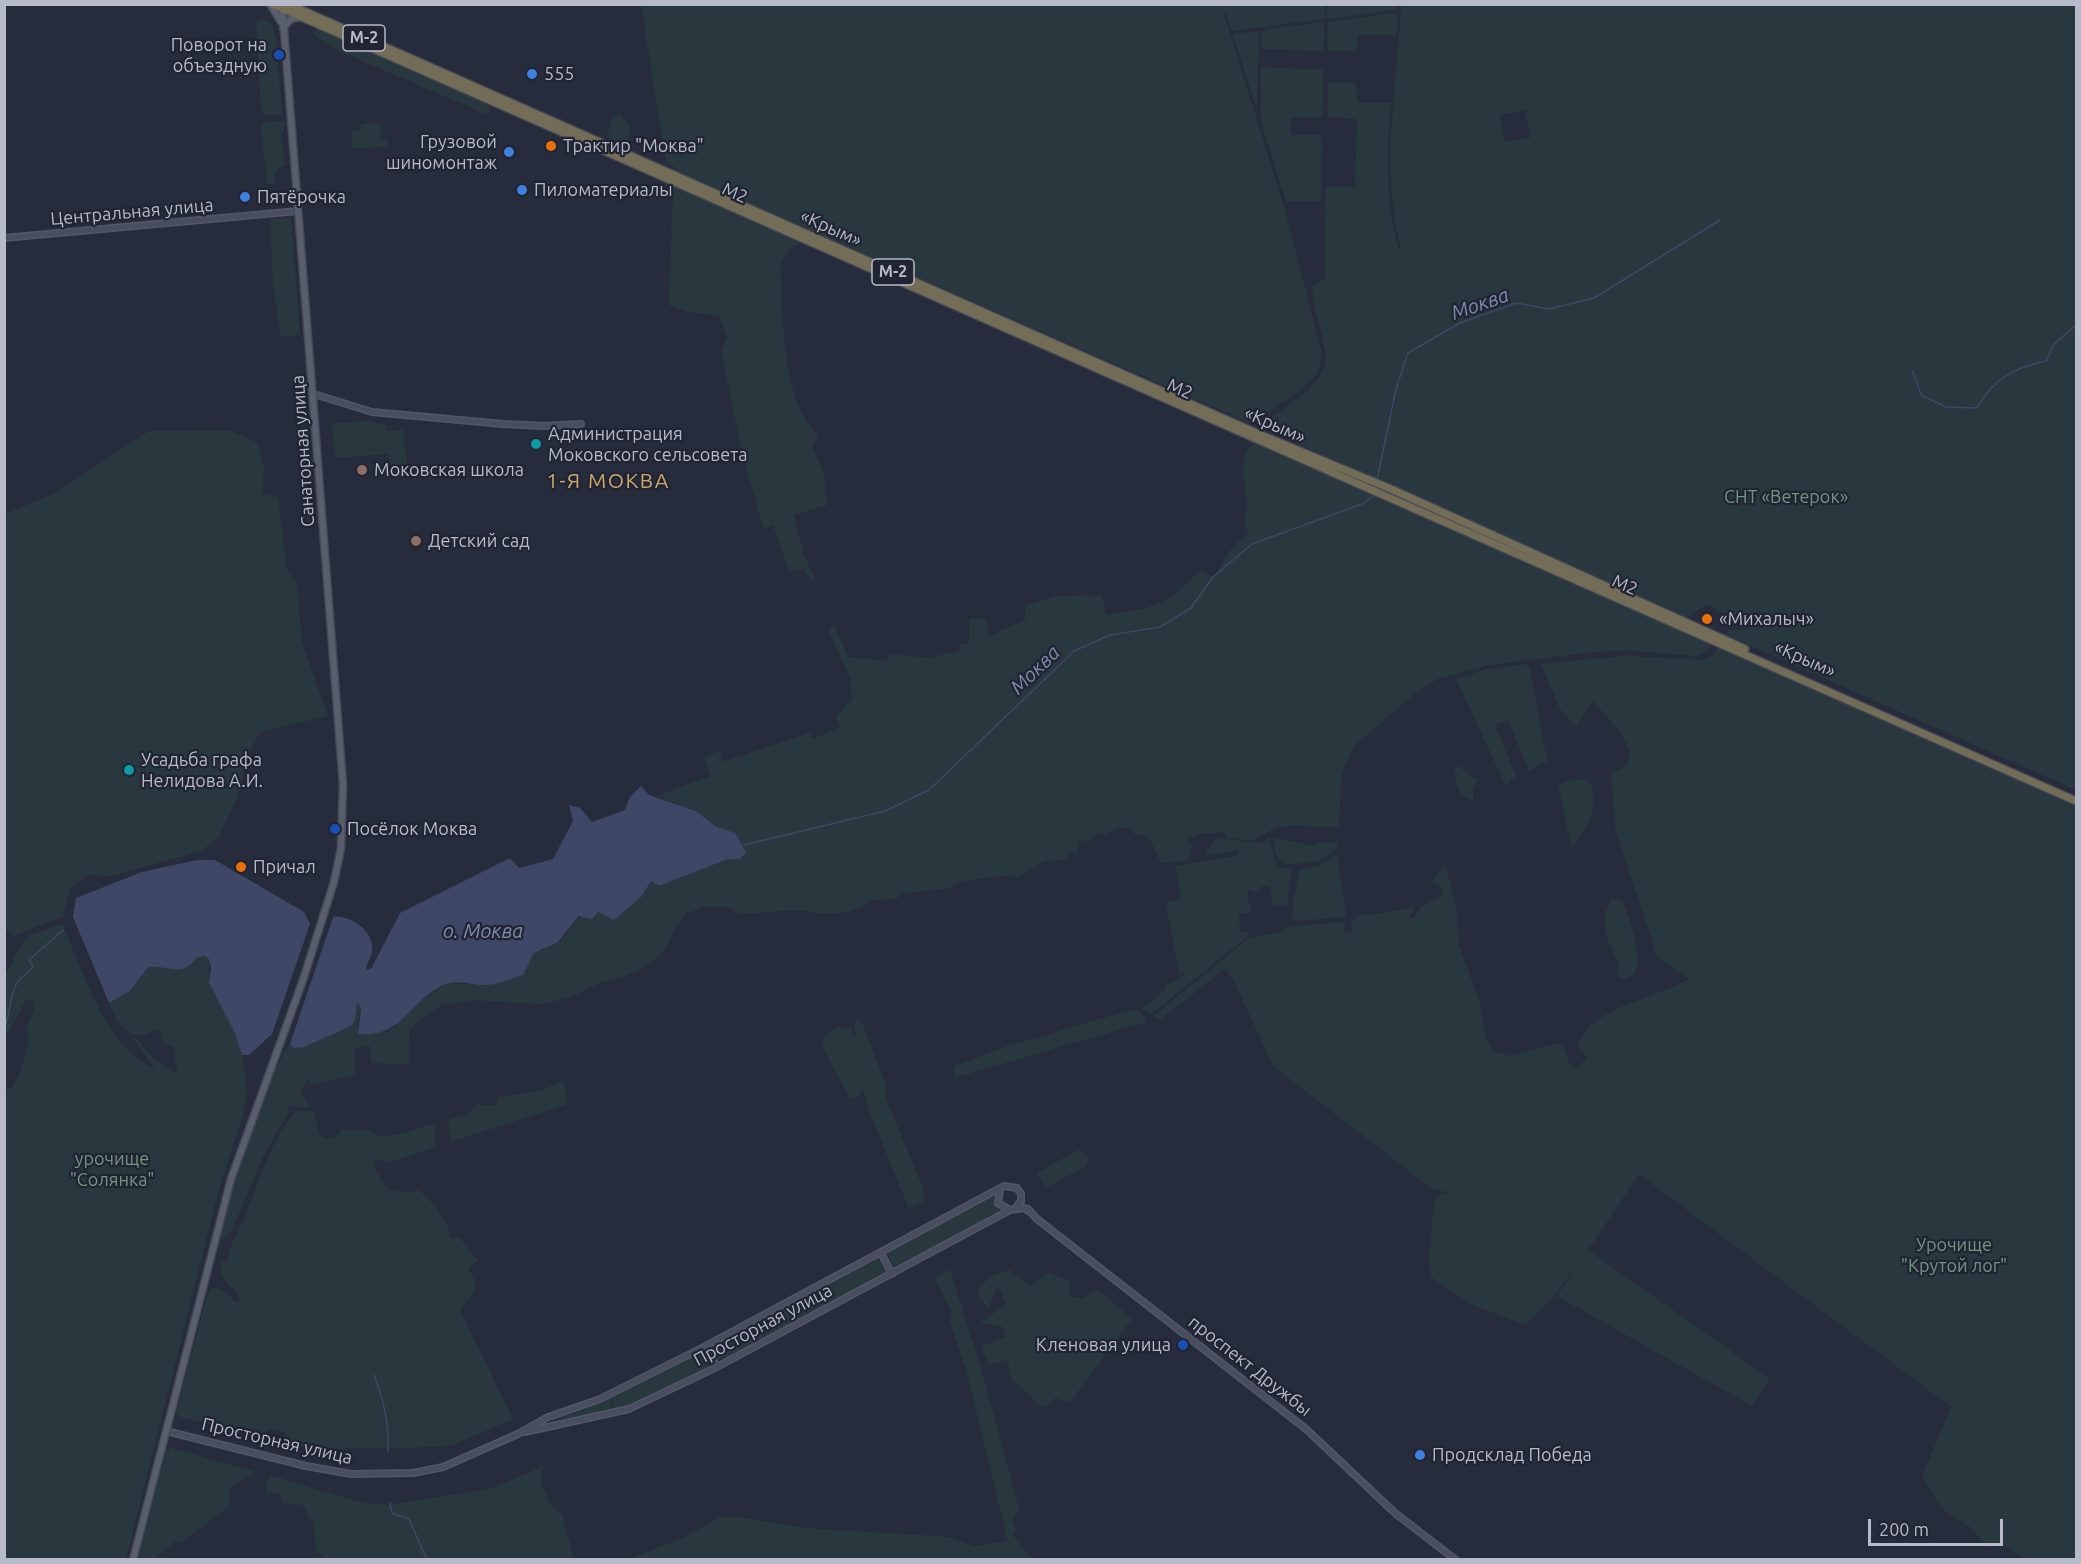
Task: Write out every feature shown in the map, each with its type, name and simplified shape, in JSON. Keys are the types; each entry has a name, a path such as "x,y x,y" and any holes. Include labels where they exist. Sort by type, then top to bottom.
{"highway":[{"name":"М2","path":"271,4 284,6 301,17 2076,801"},
{"name":"«Крым»","path":"284,6 1362,479 1391,489 2076,796"}],"main road":[{"path":"271,4 283,29 291,19 301,17"},
{"name":"Санаторная улица","path":"133,1560 231,1179 303,980 331,895 341,848 343,784 314,394 283,29 284,6"},
{"name":"Центральная улица","path":"4,238 298,211"},
{"path":"314,394 372,412 504,424 545,426 581,424"},
{"path":"1012,1209 1021,1201 1021,1194 1017,1188 1010,1185 1000,1189 998,1203 1012,1209 1024,1208 1030,1212"},
{"name":"Просторная улица","path":"166,1431 306,1466 370,1475 413,1473 442,1467 518,1434 542,1419 600,1400 705,1347 1000,1189"},
{"name":"проспект Дружбы","path":"1021,1201 1030,1212 1306,1429 1395,1512 1455,1560"},
{"name":"Просторная улица","path":"518,1434 620,1413 717,1367 1012,1209"},
{"path":"881,1253 892,1274"},
{"path":"705,1347 717,1367"},
{"path":"542,1419 541,1424 546,1427"}],"green space":[{"path":"1328,4 1399,5 1394,10 1329,19 1326,17"},
{"path":"641,5 1325,5 1324,19 1232,31 1226,13 1224,14 1283,203 1322,353 1318,373 1305,386 1252,424 683,174 666,161"},
{"name":"СНТ «Ветерок»","path":"1401,5 2076,5 2076,790 1729,636 1728,631 1750,629 1707,604 1687,617 1394,487 1395,483 1389,484 1368,475 1366,469 1364,474 1359,472 1263,427 1265,421 1296,400 1315,383 1322,373 1325,362 1325,350 1315,310 1312,286 1325,278 1326,187 1355,187 1357,119 1328,117 1328,83 1356,83 1357,102 1391,103 1388,140 1389,195 1395,232 1399,250 1401,250 1395,220 1391,158","holes":["1525,110 1530,138 1504,142 1500,115"]},
{"path":"1394,13 1398,17 1397,35 1358,34 1357,51 1327,51 1328,22"},
{"path":"262,19 271,23 276,39 282,114 265,115 261,109 256,22"},
{"path":"1324,22 1324,51 1261,49 1261,35 1266,29"},
{"path":"317,29 486,101 490,111 486,114 339,51 315,36 313,33"},
{"path":"1258,31 1259,33 1257,110 1233,36"},
{"path":"1261,67 1323,70 1322,117 1291,118 1291,135 1322,135 1321,201 1286,202 1261,123"},
{"path":"620,115 630,126 628,140 623,146 610,141 607,137 612,119"},
{"path":"268,121 285,122 281,140 285,165 277,169 273,177 276,183 267,184 261,125"},
{"path":"380,123 381,139 388,139 388,147 353,148 351,131 361,130 361,124"},
{"path":"645,170 804,241 787,251 780,265 786,355 790,378 806,420 818,435 813,446 824,475 827,505 794,515 803,552 814,578 812,582 804,569 789,571 773,525 764,529 743,457 721,350 727,337 719,316 688,312 669,305 673,191"},
{"path":"291,217 300,335 281,337 273,285 270,219"},
{"path":"371,421 385,426 386,431 403,430 408,473 391,475 388,454 335,458 332,423"},
{"path":"230,430 258,443 264,469 262,494 278,497 287,570 297,583 302,642 328,716 260,732 248,755 238,797 218,838 201,851 111,876 87,875 71,888 62,917 13,936 4,928 5,514 53,494 149,431"},
{"path":"1261,442 1639,607 1648,616 1654,614 1711,643 1707,651 1695,656 1625,650 1584,653 1489,665 1437,679 1413,695 1354,746 1341,778 1339,826 1286,826 1256,839 1248,840 1227,838 1224,832 1199,834 1187,840 1193,845 1189,860 1161,863 1150,839 1123,827 1105,835 1099,832 1086,842 1080,839 1077,852 1071,852 1066,860 1044,861 1018,878 1005,876 987,878 953,884 952,888 904,893 895,899 870,900 869,903 849,912 821,914 799,910 740,914 728,907 705,906 686,914 676,927 665,950 647,966 625,976 599,983 569,998 541,1004 474,1000 441,1005 409,1029 410,1064 371,1063 370,1046 354,1049 355,1075 311,1085 308,1079 301,1092 311,1108 286,1106 289,1111 263,1157 231,1233 221,1240 230,1199 249,1139 271,1080 290,1044 293,1048 304,1047 355,1020 357,1002 361,1008 357,1028 388,1032 424,998 448,983 487,985 523,975 534,953 556,944 585,914 601,914 614,919 642,896 651,881 659,886 728,859 735,833 715,826 696,811 656,796 711,776 704,757 720,751 723,762 809,733 813,739 840,727 836,717 852,700 850,678 828,629 834,625 848,657 888,661 889,654 928,658 959,651 960,644 969,643 969,619 986,619 989,636 1025,620 1025,606 1056,596 1102,595 1106,615 1158,604 1200,571 1213,577 1232,548 1249,533 1245,521 1247,501 1245,458 1253,445"},
{"name":"Урочище \"Крутой лог\"","path":"1719,645 2076,803 2076,1559 2025,1559 1999,1541 1986,1547 1973,1529 1941,1508 1922,1476 1951,1407 1639,1174 1588,1250 1770,1379 1752,1406 1557,1296 1581,1259 1555,1295 1526,1325 1470,1304 1431,1277 1429,1258 1434,1201 1442,1194 1453,1194 1431,1188 1273,1066 1234,981 1225,969 1162,1018 1157,1019 1153,1016 1248,939 1280,932 1285,927 1344,922 1344,932 1351,933 1352,921 1360,914 1371,915 1415,907 1409,917 1412,919 1421,907 1443,895 1440,885 1432,881 1445,865 1456,906 1459,945 1479,1000 1486,1040 1493,1051 1510,1056 1557,1043 1563,1046 1569,1063 1578,1068 1587,1057 1578,1047 1584,1033 1595,1022 1626,1005 1689,979 1657,957 1616,831 1611,773 1627,764 1630,757 1625,740 1593,701 1576,727 1560,709 1541,664 1624,656 1705,660 1713,656"},
{"path":"1525,664 1530,668 1547,761 1529,771 1508,720 1495,725 1516,776 1506,786 1456,679 1487,669"},
{"path":"1458,766 1478,781 1473,788 1473,800 1458,788 1455,769"},
{"path":"1570,779 1588,780 1594,798 1591,816 1572,850 1558,784"},
{"path":"1269,837 1277,867 1291,869 1287,906 1273,906 1269,886 1260,887 1258,893 1248,889 1248,904 1252,904 1249,913 1239,914 1240,932 1247,932 1248,936 1151,1014 1143,1009 1142,1006 1147,1006 1165,990 1165,986 1181,978 1187,971 1179,975 1166,903 1181,899 1175,866 1238,856 1238,850 1205,856 1206,850 1217,838 1263,843"},
{"path":"1275,838 1314,846 1316,843 1337,843 1337,849 1319,861 1285,865 1277,858 1273,840"},
{"path":"1337,854 1346,917 1295,921 1291,918 1299,870 1317,867"},
{"path":"1611,900 1622,900 1633,933 1638,959 1636,970 1630,976 1620,978 1617,973 1619,962 1608,940 1605,924 1607,908"},
{"name":"урочище \"Солянка\"","path":"62,924 87,984 109,1026 138,1058 155,1068 131,1036 142,1044 153,1058 173,1073 178,1071 174,1060 176,1051 172,1046 162,1043 158,1029 138,1035 126,1031 117,1021 109,1003 130,991 148,967 181,969 187,968 196,958 204,956 209,959 209,983 234,1031 242,1055 247,1090 244,1111 219,1189 126,1559 5,1559 5,1090 11,1088 21,1071 29,1039 27,1027 34,1009 32,1000 26,1000 5,1037 5,975 26,937"},
{"path":"1131,1010 1141,1013 1146,1022 954,1078 954,1066 1011,1045"},
{"path":"857,1019 862,1022 886,1085 886,1099 923,1188 925,1200 909,1209 869,1110 863,1089 857,1098 850,1099 825,1051 822,1039 840,1025 842,1029 850,1027 856,1035 854,1028"},
{"path":"563,1081 568,1104 450,1142 449,1119 467,1115 477,1105 496,1105 499,1098 542,1090"},
{"path":"299,1111 313,1111 320,1135 326,1138 337,1136 341,1130 371,1130 380,1137 402,1134 435,1123 435,1147 385,1164 385,1159 375,1161 375,1170 388,1189 406,1193 419,1190 439,1212 451,1238 460,1238 478,1261 468,1268 476,1283 474,1292 460,1310 513,1419 453,1445 319,1449 300,1447 280,1430 267,1430 265,1438 180,1417 176,1413 208,1293 212,1288 219,1289 227,1293 234,1301 240,1301 225,1281 220,1262 228,1261 233,1241 276,1140 283,1127"},
{"path":"1078,1150 1087,1156 1088,1163 1085,1167 1045,1188 1037,1173"},
{"path":"994,1196 995,1205 1002,1211 895,1269 887,1253"},
{"path":"878,1258 887,1270 886,1274 779,1332 770,1316"},
{"path":"950,1270 981,1368 1019,1509 1012,1521 1016,1530 1012,1534 1032,1559 629,1559 683,1538 720,1517 739,1517 805,1528 950,1537 975,1546 1008,1541 966,1369 950,1322 951,1310 934,1278"},
{"path":"1009,1270 1031,1286 1049,1273 1069,1281 1070,1296 1082,1298 1098,1290 1132,1319 1070,1402 1055,1398 1048,1406 1039,1406 1014,1381 1008,1360 988,1364 982,1346 1006,1337 1003,1327 980,1323 1006,1304 998,1285 988,1309 977,1293 988,1278"},
{"path":"770,1316 778,1332 717,1361 711,1351 712,1347"},
{"path":"701,1352 710,1367 615,1411 612,1397"},
{"path":"610,1398 613,1411 547,1421"},
{"path":"172,1448 256,1472 230,1487 230,1506 180,1543 174,1542 155,1559 138,1559 167,1449"},
{"path":"544,1466 541,1476 542,1487 552,1507 562,1514 574,1559 325,1559 316,1550 313,1519 310,1519 303,1505 283,1503 279,1493 267,1493 265,1482 270,1480 270,1475 362,1503 388,1505 490,1489"}],"water":[{"name":"о. Моква","path":"641,786 649,795 696,811 715,826 735,833 746,852 740,859 728,859 659,886 651,881 642,896 614,920 598,912 592,919 579,916 557,943 534,953 523,975 487,985 456,982 446,984 423,999 396,1024 373,1034 358,1034 361,1008 357,1002 355,1020 351,1026 304,1047 293,1048 290,1044 333,917 347,918 366,931 372,945 366,970 371,969 400,913 510,858 519,868 553,859 573,821 569,805 580,808 592,822 625,810 630,797"},
{"path":"197,860 215,860 304,912 310,924 272,1034 249,1055 242,1055 234,1031 209,983 211,968 209,959 204,956 196,958 186,968 181,969 148,967 130,991 109,1003 73,917 76,898 142,872"}],"waterway":[{"name":"Моква","path":"1377,480 1396,389 1408,353 1460,323 1516,303 1549,309 1594,298 1720,220"},
{"path":"1912,370 1921,395 1946,407 1977,408 1990,389 2006,376 2024,367 2046,361 2054,344 2076,325"},
{"name":"Моква","path":"744,845 885,811 929,790 1074,651 1110,635 1160,627 1191,608 1213,577 1252,544 1362,504 1374,495"},
{"path":"4,1028 16,985 33,966 29,960 63,930"},
{"path":"374,1375 385,1412 388,1451"},
{"path":"390,1503 392,1513 409,1519 427,1560"}],"place":[{"name":"Поворот на объездную","path":"279,55"},
{"name":"555","path":"532,74"},
{"name":"Трактир \"Моква\"","path":"551,146"},
{"name":"Грузовой шиномонтаж","path":"509,152"},
{"name":"Пиломатериалы","path":"522,190"},
{"name":"Пятёрочка","path":"245,197"},
{"name":"Администрация Моковского сельсовета","path":"536,444"},
{"name":"Моковская школа","path":"362,470"},
{"name":"Детский сад","path":"416,541"},
{"name":"«Михалыч»","path":"1707,619"},
{"name":"Усадьба графа Нелидова А.И.","path":"129,770"},
{"name":"Посёлок Моква","path":"335,829"},
{"name":"Причал","path":"241,867"},
{"name":"Кленовая улица","path":"1183,1345"},
{"name":"Продсклад Победа","path":"1420,1455"}],"district":[{"name":"1-Я МОКВА","path":"608,481"}]}
